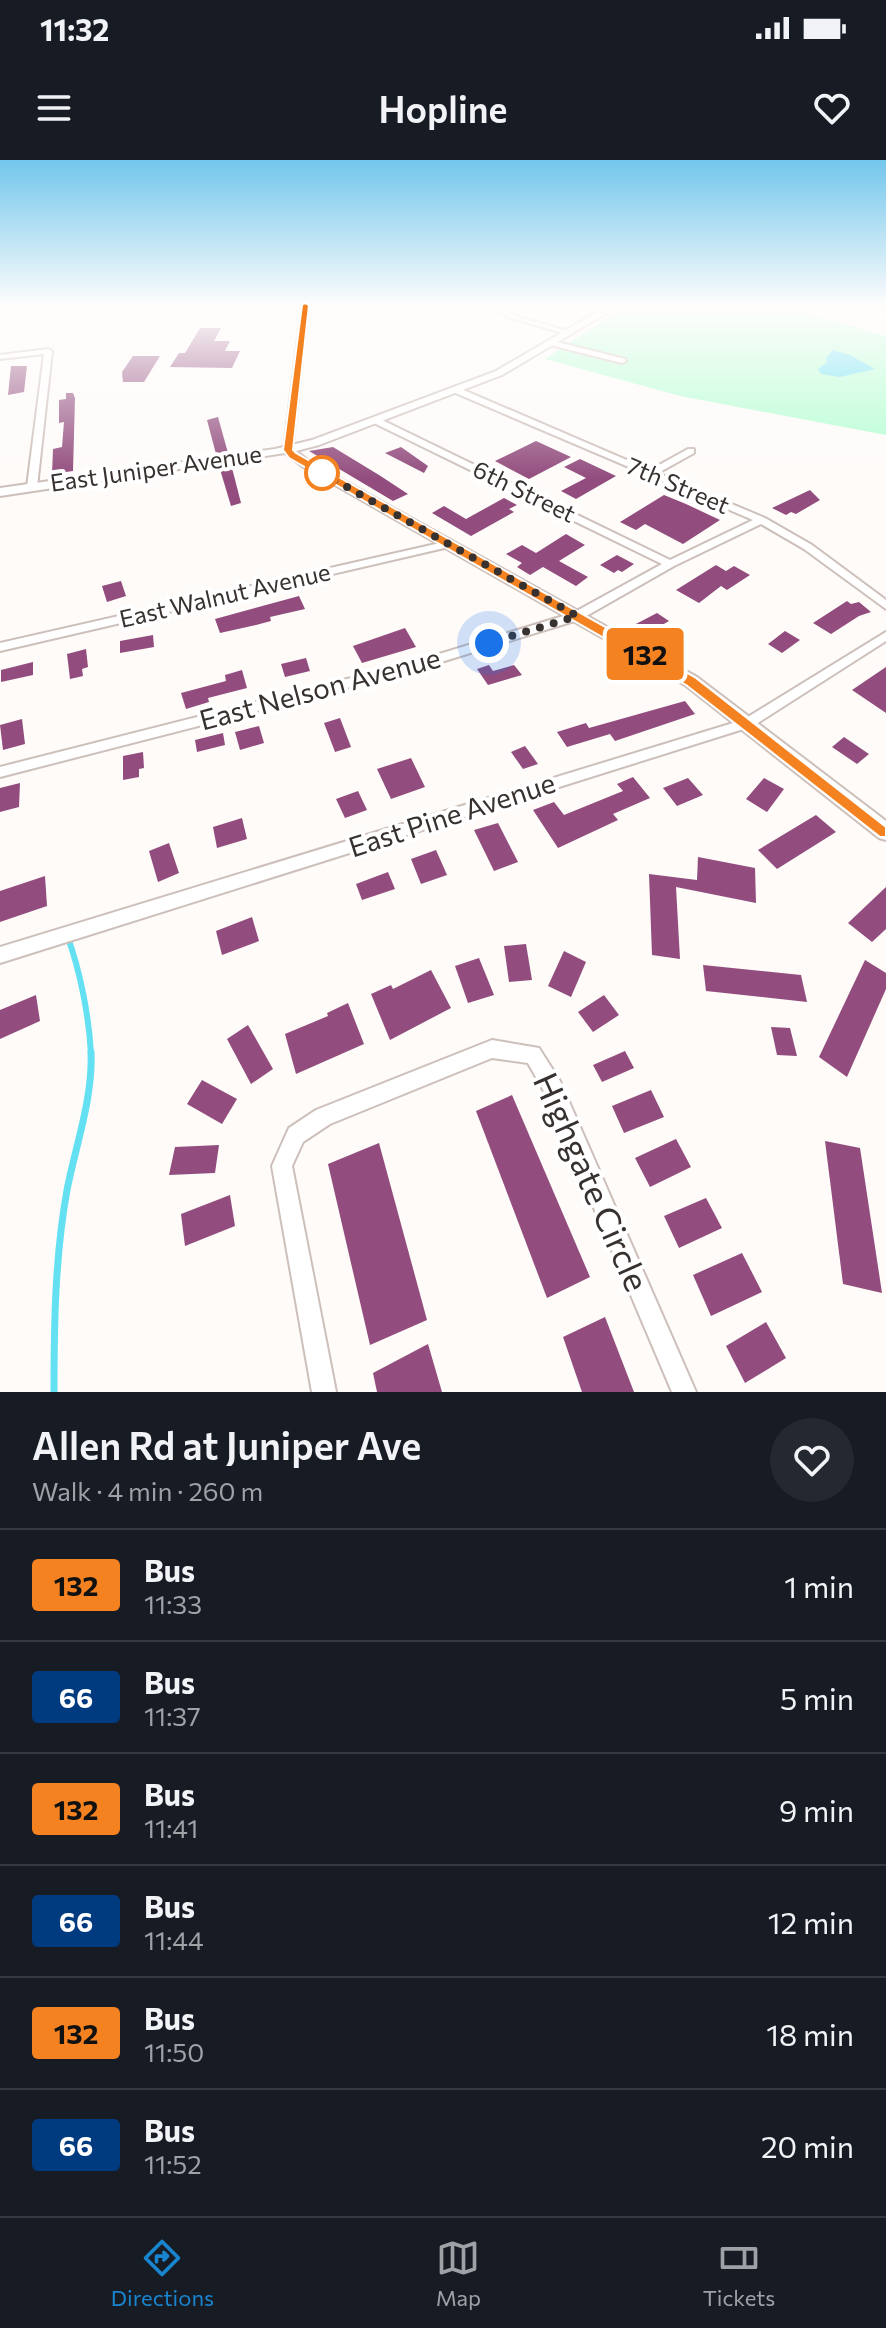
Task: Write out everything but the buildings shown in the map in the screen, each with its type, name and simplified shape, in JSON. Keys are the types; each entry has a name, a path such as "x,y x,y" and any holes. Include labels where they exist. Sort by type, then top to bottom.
{"street":[{"path":"32,487 47,362"},
{"path":"298,362 288,450 299,460 679,674 748,723 886,832"},
{"name":"East Juniper Avenue","path":"0,492 288,450 377,421 522,362"},
{"name":"7th Street","path":"456,390 761,520 808,547 886,605"},
{"name":"6th Street","path":"377,421 670,564"},
{"path":"649,474 691,451"},
{"name":"East Nelson Avenue","path":"0,772 412,667 577,616 670,564 761,520"},
{"name":"East Walnut Avenue","path":"0,647 449,544"},
{"name":"East Pine Avenue","path":"0,955 748,723 886,636"},
{"name":"Highgate Circle","path":"324,1392 282,1166 287,1149 296,1135 323,1117 492,1049 533,1054 553,1088 684,1392"}],"green space":[{"path":"558,362 886,362 886,435 680,396"}],"water":[{"path":"826,362 863,362 875,369 840,377 821,374 818,369"}],"waterway":[{"path":"67,935 83,993 91,1054"},
{"path":"54,1392 60,1240 67,1190 87,1104 91,1054"}],"bus line":[{"name":"132","path":"298,362 288,450 292,456 691,681 886,832"}],"route":[{"path":"322,473 577,616 489,643"}]}
